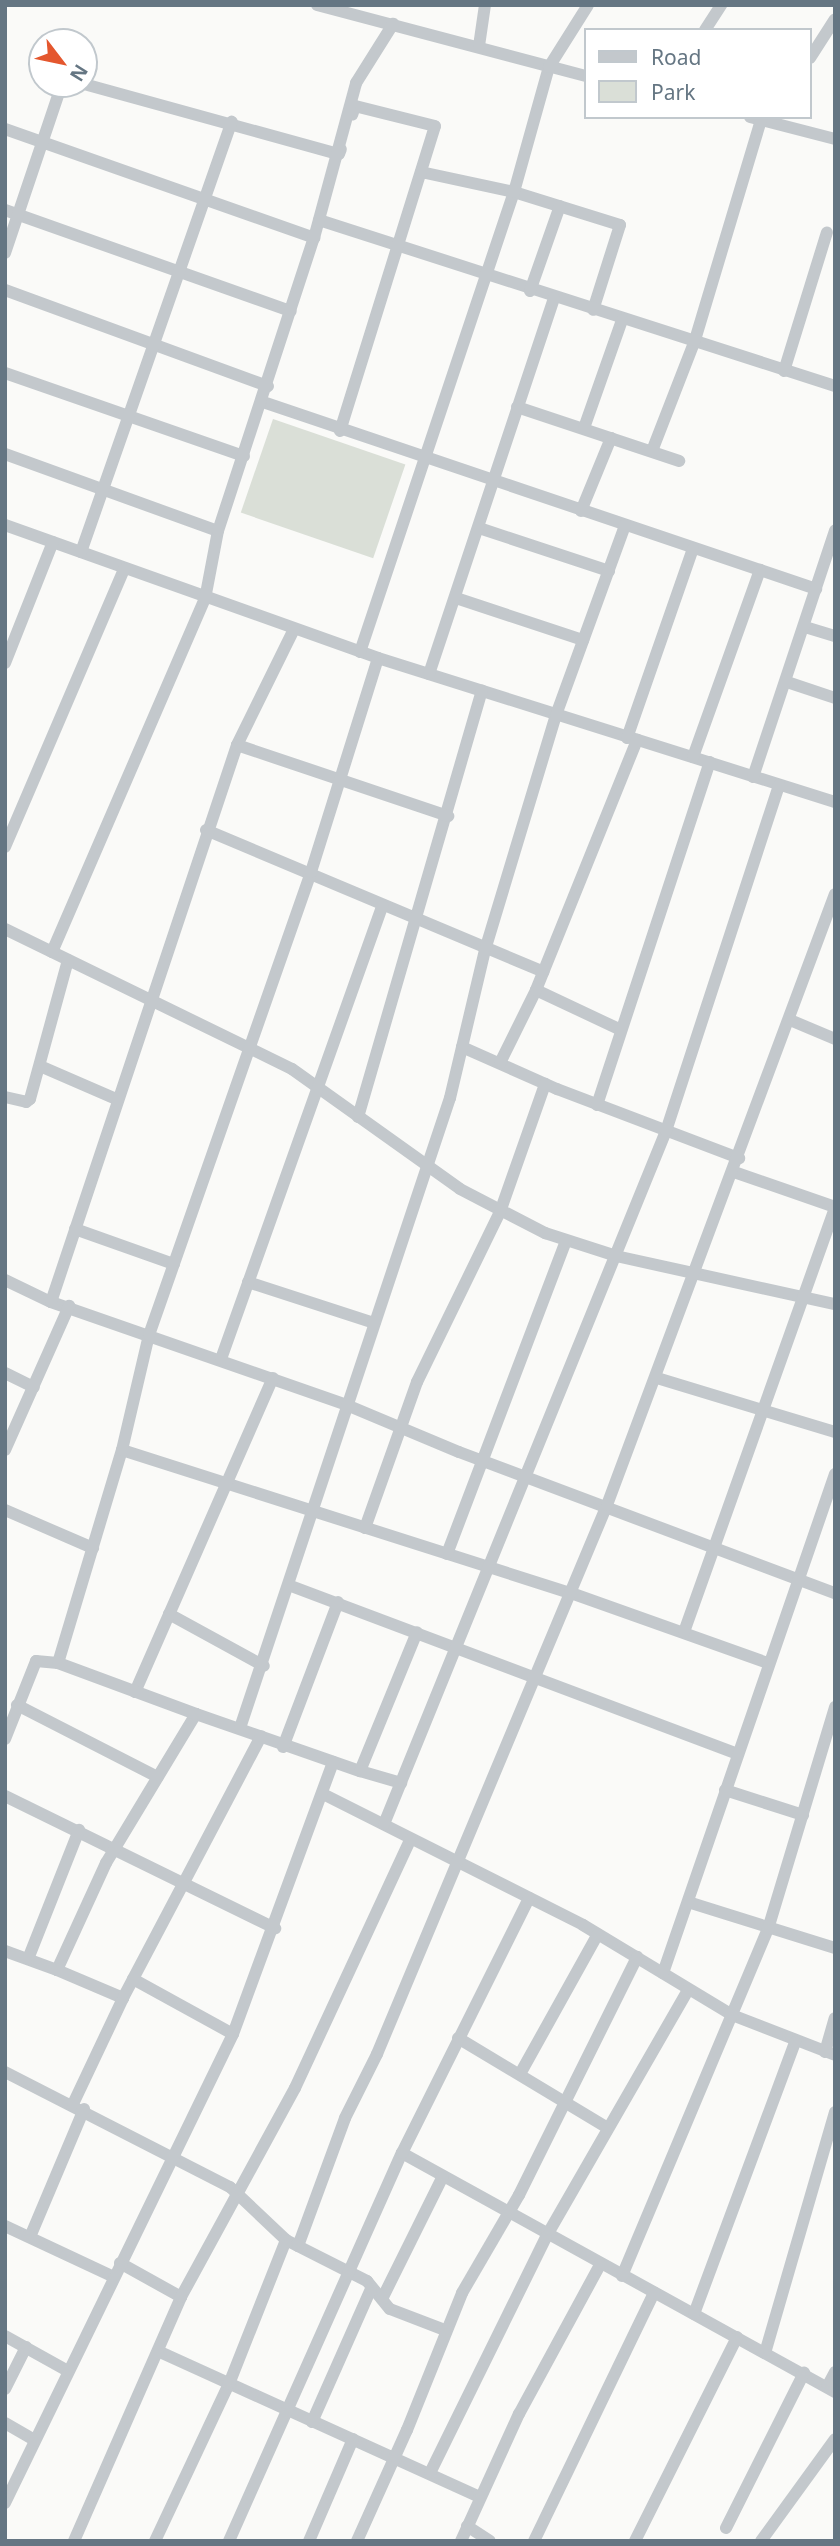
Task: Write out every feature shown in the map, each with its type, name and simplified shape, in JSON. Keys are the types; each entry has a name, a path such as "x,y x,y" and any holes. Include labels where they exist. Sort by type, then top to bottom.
{"street":[{"path":"317,5 584,76"},
{"path":"479,46 485,5"},
{"path":"360,652 514,192 549,67 588,5"},
{"path":"706,28 721,5"},
{"path":"812,55 835,19"},
{"path":"339,154 356,83 393,24"},
{"path":"98,88 232,122 339,154"},
{"path":"5,253 57,98"},
{"path":"52,952 205,599 218,531 263,402 355,106 435,126 340,431"},
{"path":"652,451 695,340 764,119 835,139"},
{"path":"80,552 130,418 232,122"},
{"path":"5,129 314,238"},
{"path":"421,172 514,192 620,225 593,310"},
{"path":"530,291 560,206"},
{"path":"5,210 291,311"},
{"path":"319,220 399,243 530,291 695,340 835,386"},
{"path":"784,371 827,232"},
{"path":"5,290 268,386"},
{"path":"429,674 554,298"},
{"path":"584,428 622,320"},
{"path":"5,373 244,456"},
{"path":"263,402 340,431 816,589"},
{"path":"517,407 679,461"},
{"path":"581,511 611,438"},
{"path":"5,454 218,531"},
{"path":"5,525 205,599 360,652 835,802"},
{"path":"240,1728 291,1586 426,1166 462,1047 485,950 556,716 625,526"},
{"path":"479,528 609,571"},
{"path":"753,777 787,682 835,530"},
{"path":"5,663 53,542"},
{"path":"500,1063 536,990 632,739 693,549"},
{"path":"5,847 124,569"},
{"path":"692,757 760,570"},
{"path":"456,598 583,640"},
{"path":"805,627 835,636"},
{"path":"51,1302 206,830 237,745 294,629"},
{"path":"58,1663 122,1450 149,1335 311,872 378,658"},
{"path":"787,682 835,698"},
{"path":"358,1117 418,920 482,691"},
{"path":"237,745 448,816"},
{"path":"597,1105 710,762"},
{"path":"384,1824 528,1478 666,1132 779,785"},
{"path":"206,830 311,872 485,950 543,972"},
{"path":"298,2246 345,2118 377,2054 607,1505 657,1378 833,903"},
{"path":"221,1359 382,906"},
{"path":"5,929 250,1046 319,1087 426,1166 500,1212 566,1241 616,1256 835,1304"},
{"path":"5,1097 29,1102 68,960"},
{"path":"536,990 621,1030"},
{"path":"790,1020 835,1039"},
{"path":"462,1047 597,1105 739,1158"},
{"path":"40,1066 116,1099"},
{"path":"365,1528 400,1427 426,1363 500,1212 545,1084"},
{"path":"684,1632 835,1208 734,1172"},
{"path":"75,1229 174,1264"},
{"path":"447,1554 566,1241"},
{"path":"5,1280 51,1302 221,1359 349,1406 483,1461 714,1545 835,1593"},
{"path":"248,1282 374,1323"},
{"path":"5,1450 69,1306"},
{"path":"5,1373 34,1387"},
{"path":"135,1692 273,1378"},
{"path":"657,1378 835,1432"},
{"path":"122,1450 571,1593 768,1663"},
{"path":"663,1973 736,1752 835,1474"},
{"path":"5,1510 93,1548"},
{"path":"291,1586 736,1752"},
{"path":"283,1746 338,1602"},
{"path":"169,1614 264,1666"},
{"path":"360,1771 417,1632"},
{"path":"5,1739 36,1661 58,1663 261,1735 283,1746 401,1783"},
{"path":"17,1705 158,1777"},
{"path":"622,2276 768,1928 835,1707"},
{"path":"57,1969 113,1849 196,1714"},
{"path":"30,2237 123,1998 261,1735"},
{"path":"5,2503 172,2154 233,2034 275,1928 333,1762"},
{"path":"725,1790 803,1815"},
{"path":"323,1794 384,1824 457,1866 529,1898 598,1934 732,2015 830,2054 835,2018"},
{"path":"5,1796 186,1881 275,1928"},
{"path":"28,1959 79,1830"},
{"path":"74,2541 160,2352 181,2297 295,2088 410,1840"},
{"path":"229,2541 401,2153 529,1898"},
{"path":"688,1902 835,1948"},
{"path":"520,2074 598,1934"},
{"path":"5,1951 57,1969 123,1998"},
{"path":"357,2541 395,2458 445,2330 469,2277 509,2214 638,1957"},
{"path":"134,1979 233,2034"},
{"path":"429,2473 546,2237 606,2127 688,1990"},
{"path":"458,2038 606,2127"},
{"path":"694,2314 795,2042"},
{"path":"5,2072 172,2154 238,2193 286,2240 348,2270 390,2309 445,2330"},
{"path":"765,2353 834,2118"},
{"path":"401,2153 546,2237 831,2389 835,2372"},
{"path":"382,2299 443,2175"},
{"path":"5,2226 114,2277"},
{"path":"155,2541 229,2384 286,2240"},
{"path":"120,2263 181,2297"},
{"path":"461,2541 480,2497 600,2266"},
{"path":"312,2422 371,2289"},
{"path":"534,2541 654,2293"},
{"path":"5,2336 68,2371"},
{"path":"635,2541 737,2337"},
{"path":"5,2389 26,2347"},
{"path":"160,2352 480,2497"},
{"path":"726,2528 804,2374"},
{"path":"5,2423 36,2440"},
{"path":"314,2539 353,2439"},
{"path":"761,2541 833,2443"},
{"path":"467,2526 490,2541"}],"green space":[{"path":"273,419 405,465 373,558 241,513"}]}
